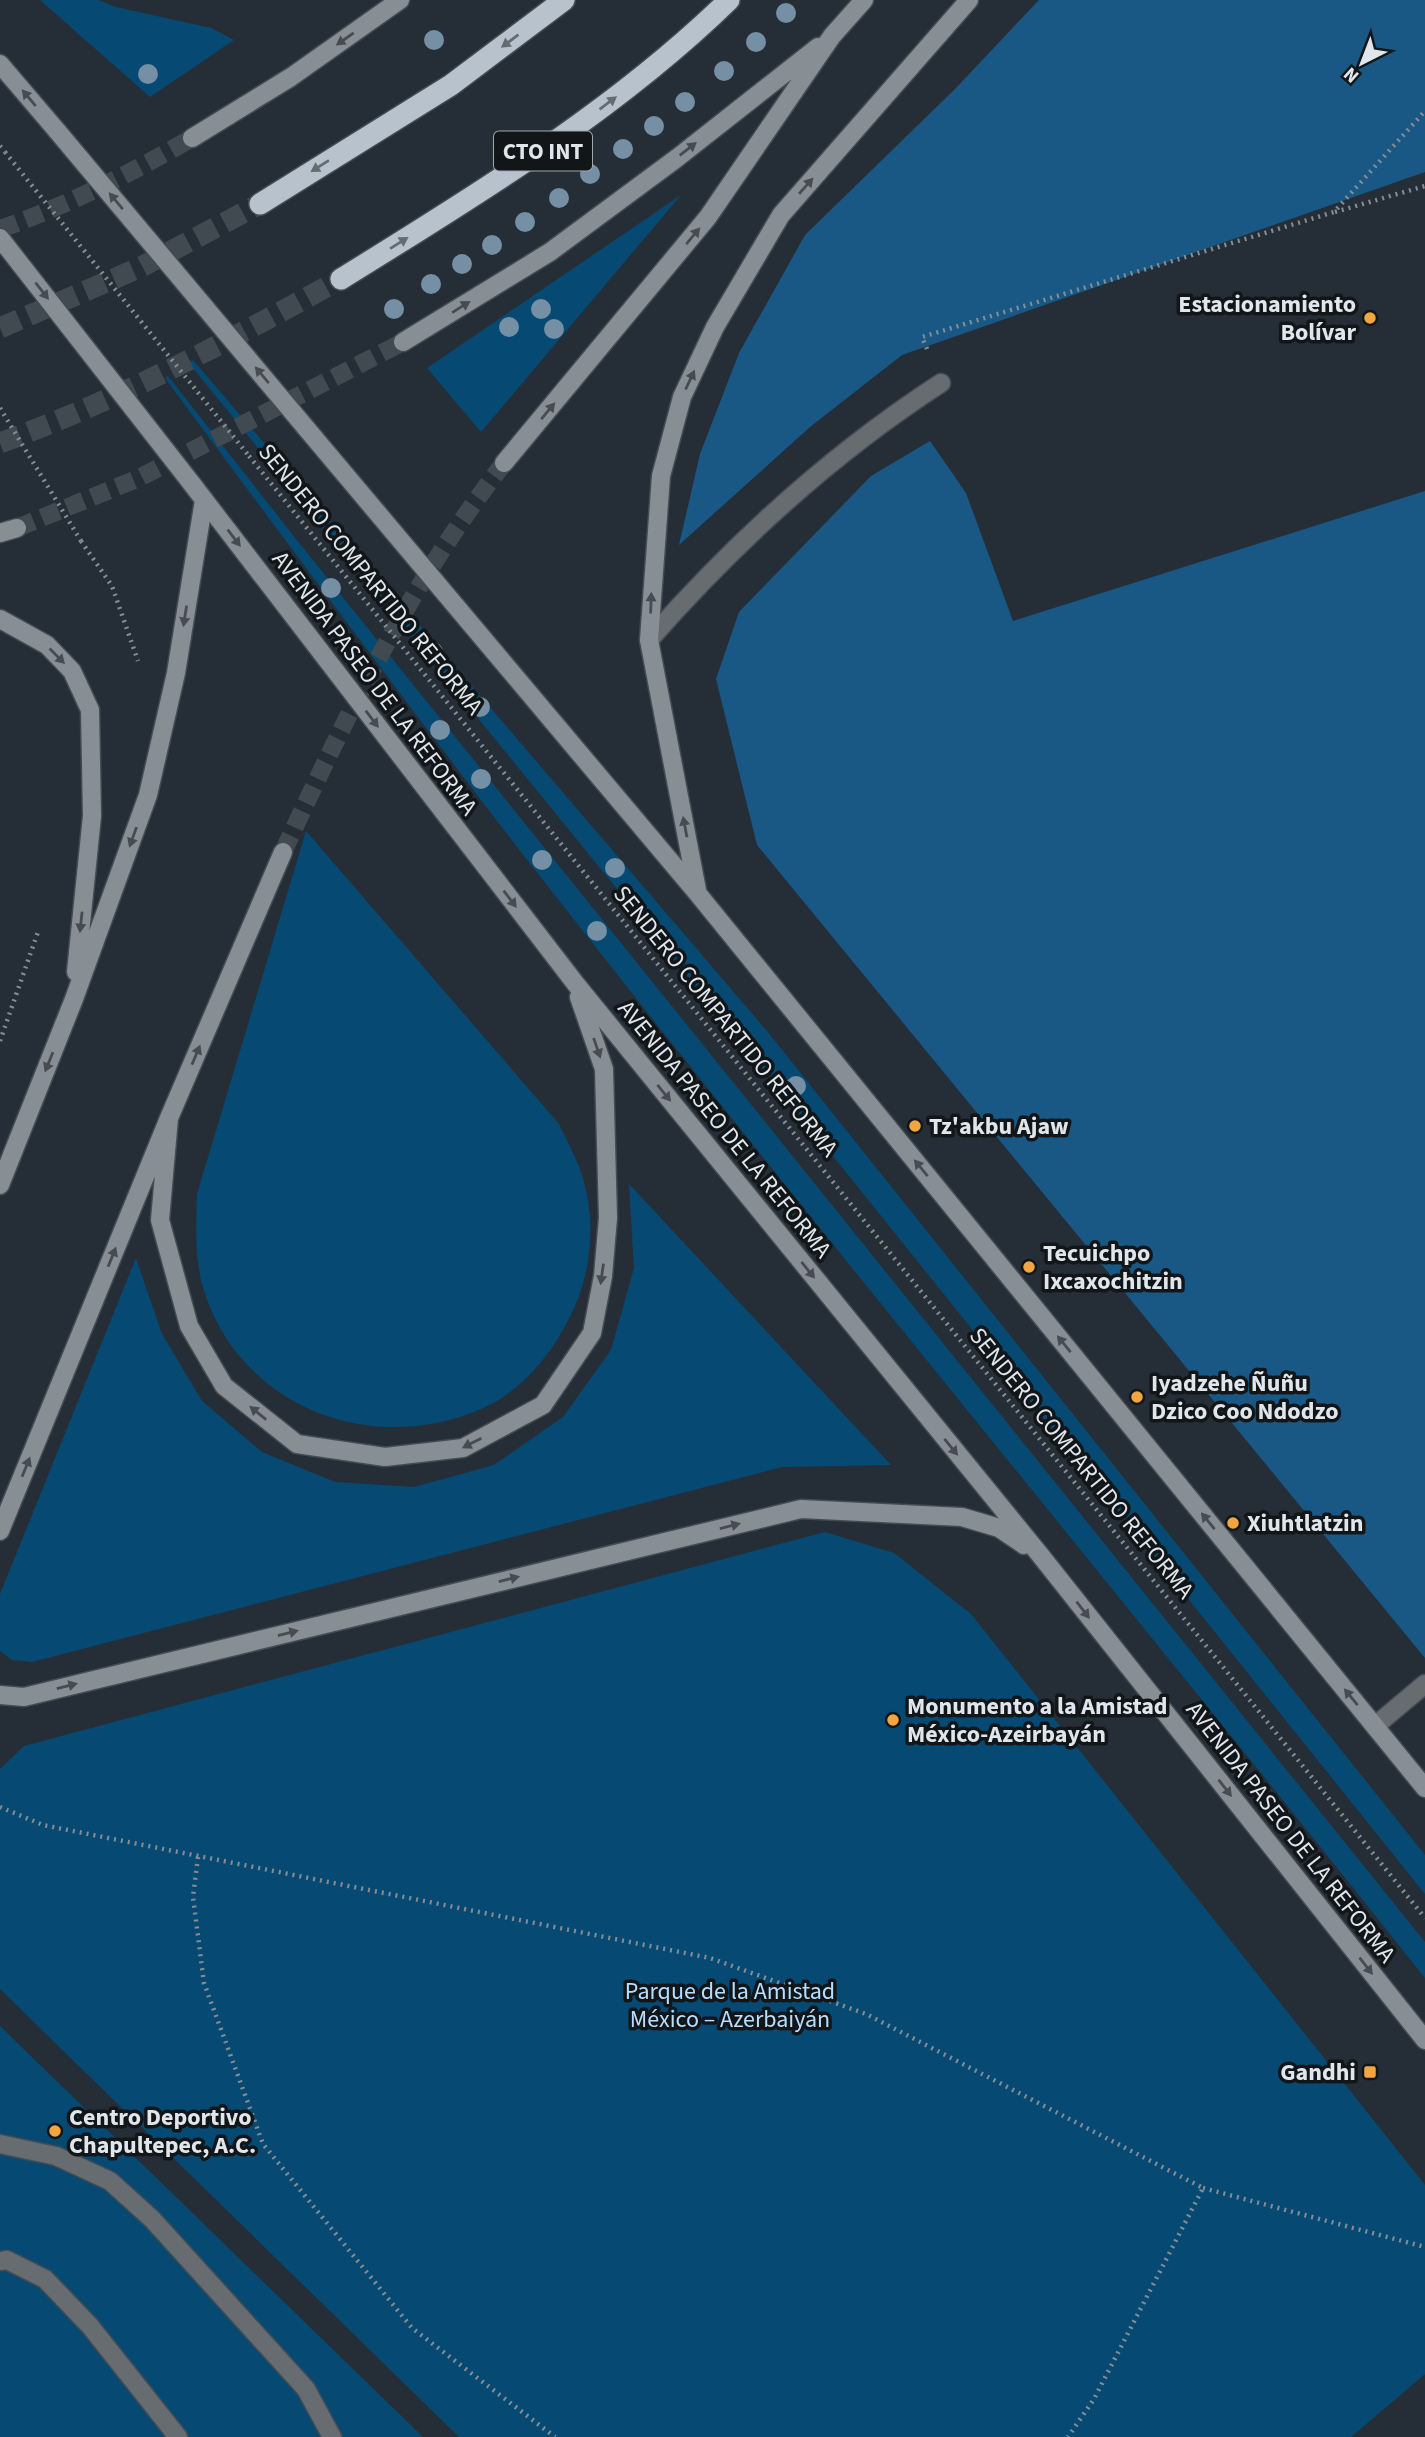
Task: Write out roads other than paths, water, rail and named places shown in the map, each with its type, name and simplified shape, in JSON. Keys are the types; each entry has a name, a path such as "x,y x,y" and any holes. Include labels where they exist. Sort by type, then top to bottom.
{"highway":[{"path":"260,204 451,85 564,0"},
{"name":"CTO INT","path":"341,279 515,171 612,100 729,0"}],"main road":[{"path":"192,138 291,77 400,0"},
{"path":"504,463 708,218 832,36 864,0"},
{"path":"698,894 649,640 661,476 682,397 715,327 781,215 970,0"},
{"path":"403,342 550,252 677,158 832,36"},
{"path":"0,64 698,894 1425,1788"},
{"name":"AVENIDA PASEO DE LA REFORMA","path":"0,237 575,984 1041,1556 1425,2040"},
{"path":"0,1185 74,999 148,795 176,673 204,500"},
{"path":"0,619 47,645 72,671 90,710 92,816 74,999"},
{"path":"0,1531 169,1118 283,852"},
{"path":"169,1118 160,1220 189,1326 224,1386 298,1444 385,1457 463,1448 543,1405 592,1333 603,1276 608,1218 604,1069 575,984"},
{"path":"0,1695 24,1697 801,1508 962,1517 999,1528 1041,1556"}],"lane":[{"path":"649,640 699,584 798,488 881,422 941,383"},
{"path":"1375,1726 1425,1684"},
{"path":"0,2144 56,2156 110,2181 152,2219 306,2389 332,2437"},
{"path":"0,2261 7,2260 45,2278 90,2326 178,2437"}],"tunnel":[{"path":"0,229 98,188 192,138"},
{"path":"0,328 141,267 260,204"},
{"path":"0,443 131,388 215,347 341,279"},
{"path":"17,528 139,478 403,342"},
{"path":"283,852 356,700 409,603 470,509 504,463"}],"place":[{"name":"Estacionamiento Bolívar","path":"1370,318"},
{"name":"Tz'akbu Ajaw","path":"915,1126"},
{"name":"Tecuichpo Ixcaxochitzin","path":"1029,1267"},
{"name":"Iyadzehe Ñuñu Dzico Coo Ndodzo","path":"1137,1397"},
{"name":"Xiuhtlatzin","path":"1233,1523"},
{"name":"Monumento a la Amistad México-Azeirbayán","path":"893,1720"},
{"name":"Gandhi","path":"1370,2072"},
{"name":"Centro Deportivo Chapultepec, A.C.","path":"55,2131"}],"park label":[{"name":"Parque de la Amistad México – Azerbaiyán","path":"730,2005"}]}
